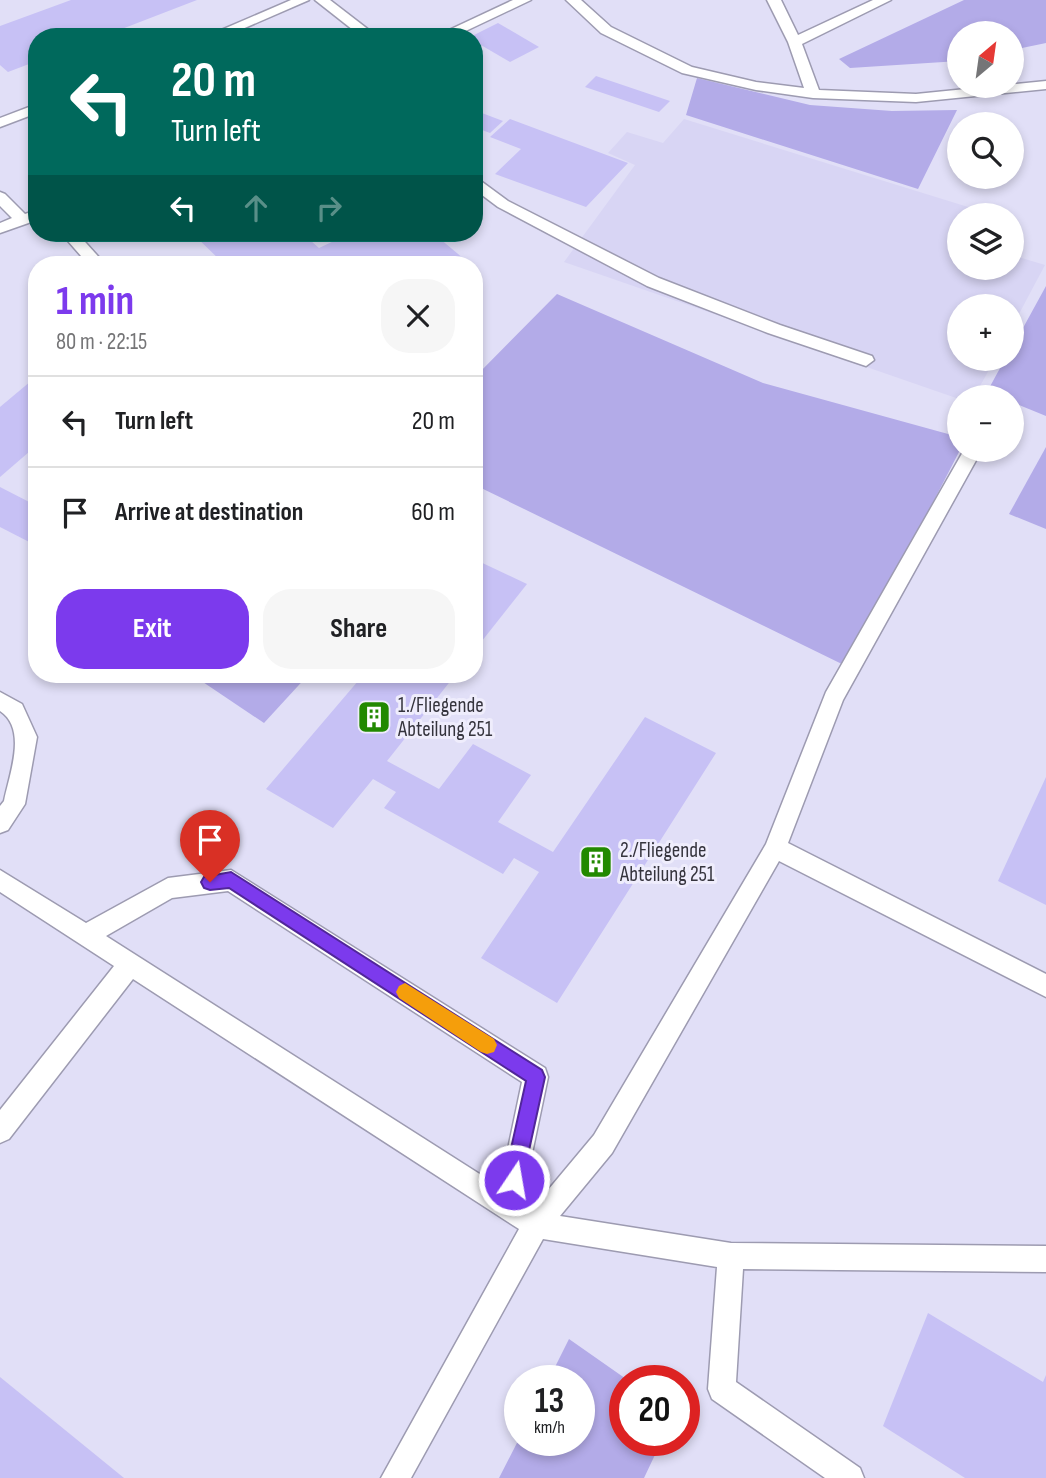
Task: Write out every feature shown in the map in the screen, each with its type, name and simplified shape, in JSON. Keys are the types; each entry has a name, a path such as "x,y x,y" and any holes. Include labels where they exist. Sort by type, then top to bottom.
{"lane":[{"path":"234,28 302,0"},
{"path":"322,0 359,28"},
{"path":"461,28 524,0"},
{"path":"573,0 606,30 687,70 756,86 813,94 916,98 1046,85"},
{"path":"774,0 795,42 813,94"},
{"path":"795,42 884,0"},
{"path":"0,123 28,112"},
{"path":"483,188 503,204 653,282 775,329 866,360"},
{"path":"0,197 28,217"},
{"path":"0,228 28,219"},
{"path":"77,242 90,256"},
{"path":"395,1478 536,1225 603,1144 775,848 833,698 966,462"},
{"path":"0,701 15,710 27,737 14,804 0,823"},
{"path":"775,848 1046,986"},
{"path":"0,880 536,1225 730,1256 1046,1259"},
{"path":"86,935 167,888 231,880 266,902 536,1077 508,1207"},
{"path":"0,1130 130,964"},
{"path":"730,1256 722,1389 850,1478"}],"shaded area":[{"path":"964,0 1046,0 1046,43 1024,48 1024,21 947,21 947,62 850,68 839,59"},
{"path":"697,78 810,105 892,111 957,110 947,112 947,130 918,189 686,115"},
{"path":"684,119 955,203 947,203 947,280 1024,280 1024,259 1045,265 1024,304 1024,294 947,294 947,371 988,371 981,385 947,385 947,395 564,262 635,165 608,153 627,132 663,143"},
{"path":"1046,286 1046,416 1024,407 1024,385 991,385 998,371 1024,371 1024,326"},
{"path":"557,294 763,383 947,434 947,462 954,462 848,667 483,489 483,369"},
{"path":"1046,447 1046,529 1009,514"},
{"path":"204,683 301,683 264,723"},
{"path":"569,1339 609,1367 609,1456 654,1456 644,1478 499,1478 510,1456 595,1456 595,1365 556,1365"}],"building":[{"path":"71,0 197,0 124,28 28,28 28,64 8,72 0,65 0,26"},
{"path":"498,23 539,47 510,62 483,46 483,30"},
{"path":"596,76 670,101 659,112 585,87"},
{"path":"483,113 503,121 490,133 483,130"},
{"path":"510,119 628,163 586,207 495,174 521,149 490,137"},
{"path":"201,242 312,242 319,248 332,242 444,242 460,256 216,256"},
{"path":"28,384 28,453 0,477 0,407"},
{"path":"0,487 28,501 28,541 0,527"},
{"name":"1./Fliegende Abteilung 251","path":"483,563 527,584 483,640"},
{"path":"356,683 449,683 387,761 439,789 473,744 531,775 498,822 553,852 645,717 716,753 557,1003 481,958 539,872 514,858 503,874 384,808 396,792 373,779 333,828 266,789"},
{"path":"1046,777 1046,905 998,881"},
{"path":"928,1313 1043,1382 1046,1375 1046,1478 965,1478 883,1426"},
{"path":"0,1377 124,1478 0,1478"}],"slow traffic":[{"path":"405,992 487,1045"}],"place":[{"name":"1./Fliegende Abteilung 251","path":"374,717"},
{"name":"2./Fliegende Abteilung 251","path":"596,862"}],"route":[{"path":"210,882 231,880 536,1077 514,1180"}]}
